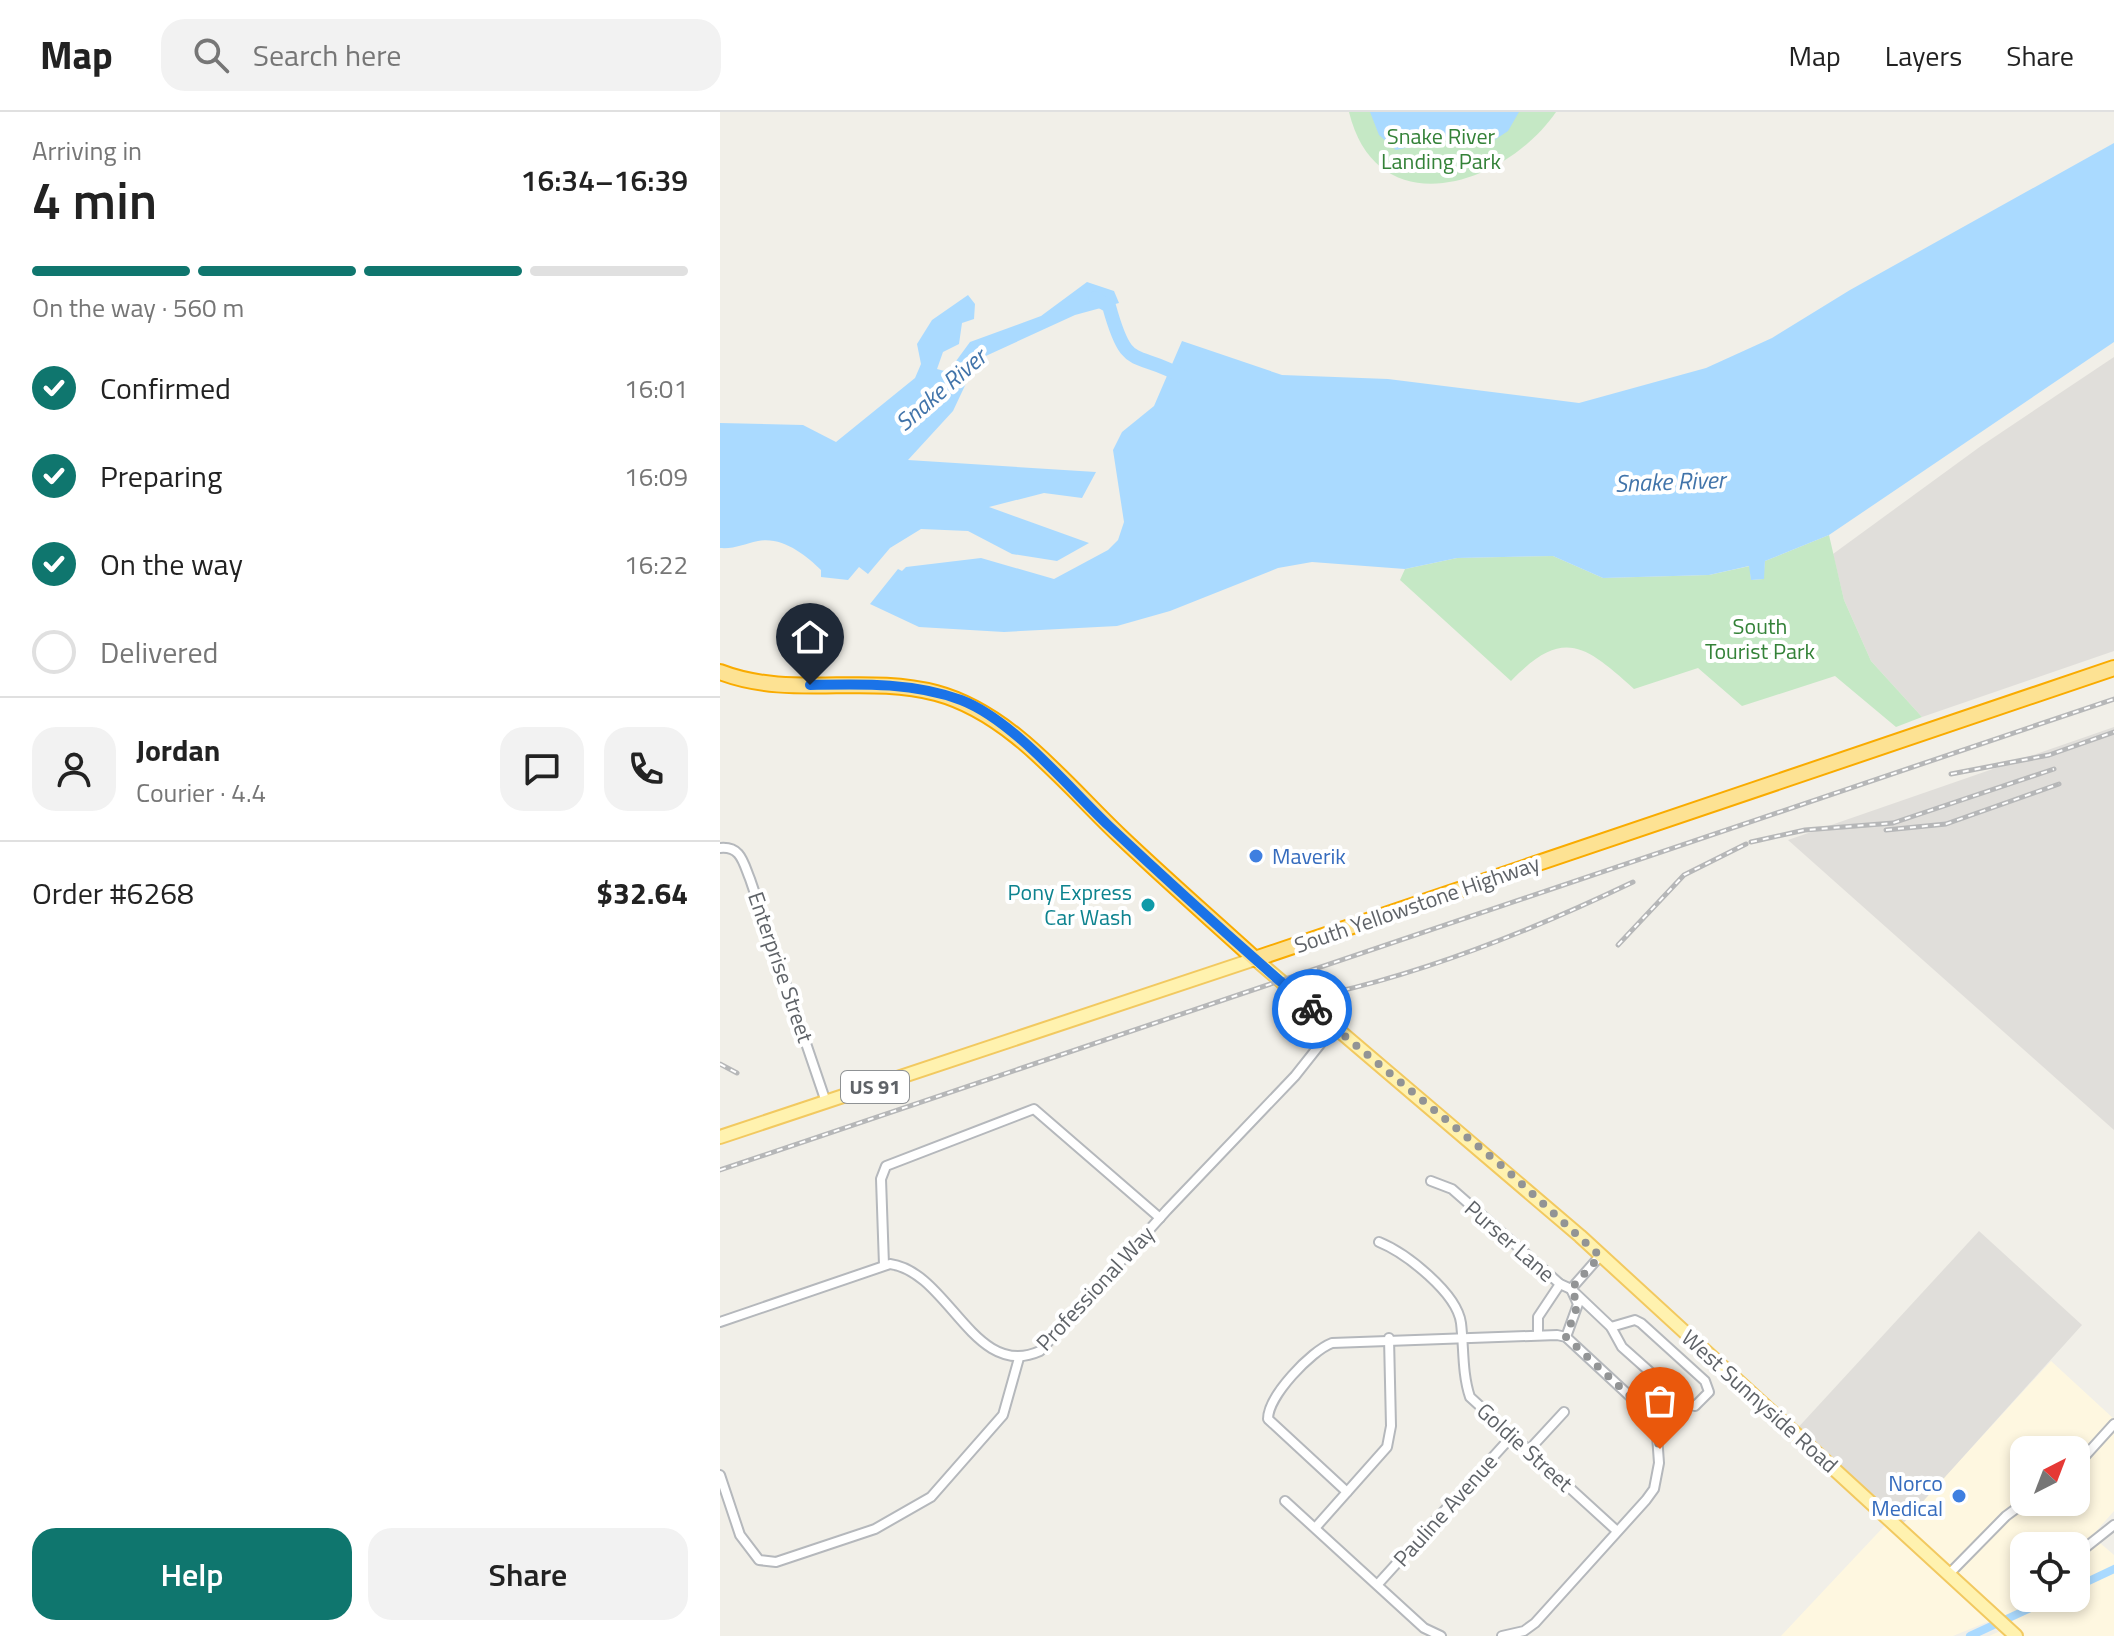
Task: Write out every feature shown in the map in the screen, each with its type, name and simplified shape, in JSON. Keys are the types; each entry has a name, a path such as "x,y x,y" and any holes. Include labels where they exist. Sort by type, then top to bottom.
{"highway":[{"name":"South Yellowstone Highway","path":"1255,959 2114,668"},
{"name":"West Sunnyside Road","path":"720,672 782,686 900,686 961,701 977,709 1031,751 1255,959"}],"main road":[{"name":"West Sunnyside Road","path":"1255,959 1333,1028 1502,1166 2007,1627"},
{"name":"South Yellowstone Highway","path":"720,1137 1255,959"}],"street":[{"name":"Enterprise Street","path":"720,848 731,847 739,852 826,1102"},
{"name":"Professional Way","path":"884,1265 898,1265 915,1275 989,1347 1019,1358 1040,1351 1160,1218 1295,1076 1333,1028"},
{"path":"720,1322 884,1265 881,1179 886,1166 1034,1109 1160,1218"},
{"name":"Purser Lane","path":"1431,1181 1452,1189 1560,1284 1571,1289 1611,1327 1622,1347 1686,1404"},
{"name":"Goldie Street","path":"1379,1242 1399,1250 1447,1295 1461,1319 1470,1397 1617,1531"},
{"path":"1566,1337 1578,1304 1571,1289 1600,1256"},
{"path":"1538,1333 1538,1317 1560,1284"},
{"path":"1611,1327 1635,1320 1641,1323 1705,1381 1709,1392 1705,1399 1695,1406 1686,1404 1654,1425"},
{"path":"1347,1492 1274,1427 1268,1408 1323,1346 1342,1340 1538,1333 1566,1337 1642,1406 1654,1425 1660,1449 1658,1477 1646,1500 1535,1623 1524,1631 1502,1636"},
{"path":"1316,1527 1387,1447 1391,1426 1389,1338"},
{"path":"720,1475 740,1535 759,1560 776,1562 875,1529 931,1497 1003,1415 1019,1358"},
{"path":"1528,1451 1564,1412"},
{"path":"2090,1451 2114,1424"},
{"name":"Pauline Avenue","path":"1378,1584 1512,1436"},
{"path":"1285,1501 1424,1628 1441,1636"},
{"path":"1949,1574 2010,1513"},
{"path":"2090,1544 2114,1525"}],"shaded area":[{"path":"2114,357 2114,651 1922,717 1871,661 1844,600 1833,554 1981,446"},
{"path":"2114,727 2114,1130 1788,840"},
{"path":"1979,1231 2082,1325 1899,1528 1794,1432"},
{"path":"2051,1361 2114,1419 2114,1511 2092,1536 2114,1555 2114,1636 1989,1636 2007,1628 1997,1618 1953,1636 1781,1636 1890,1520 1899,1527"}],"green space":[{"name":"Snake River Landing Park","path":"1349,112 1556,112 1534,138 1506,159 1475,175 1444,183 1413,182 1386,171 1364,148"},
{"name":"South Tourist Park","path":"1829,535 1844,600 1871,661 1922,717 1896,727 1835,676 1742,706 1698,668 1634,689 1601,662 1574,648 1545,653 1511,681 1400,580 1405,569 1457,558 1553,556 1603,578 1709,575 1750,566 1751,580 1763,579 1765,561"}],"water":[{"path":"1370,112 1519,112 1508,131 1487,145 1442,139 1396,150 1379,135"},
{"path":"2114,143 2114,342 1829,535 1765,561 1764,579 1751,580 1749,566 1709,575 1603,578 1553,556 1457,558 1405,569 1312,562 1278,568 1170,611 1117,626 1004,632 919,627 870,604 898,569 902,571 906,567 981,558 1054,579 1108,550 1118,540 1124,522 1113,450 1122,432 1154,406 1182,341 1282,375 1388,379 1579,403 1706,368 1772,338 1850,290"},
{"path":"1087,282 1114,291 1119,303 1075,315 977,360 953,411 908,460 1096,472 1082,498 1044,493 989,507 1089,543 1057,561 1012,554 968,531 921,529 890,548 868,574 859,567 848,580 821,577 821,570 808,558 776,541 720,548 720,423 803,425 836,442 915,378 921,364 917,344 932,320 968,295 975,304 974,319 962,323 959,344 943,352 937,369 948,372 970,342 1041,316"}],"waterway":[{"name":"Snake River","path":"1095,298 1109,306 1128,351 1135,357 1185,378"},
{"path":"2090,1580 2114,1569"},
{"path":"1970,1636 2022,1612"}],"railway":[{"path":"720,1170 2114,699"},
{"path":"1951,774 2049,755 2114,732"},
{"path":"1751,842 1805,830 1893,823 2054,769"},
{"path":"1886,830 1946,824 2059,784"},
{"path":"1618,945 1684,875 1746,844"},
{"path":"1332,993 1486,946 1633,882"},
{"path":"720,1064 737,1073"}],"way so far":[{"path":"1312,1009 1502,1166 1600,1256 1571,1289 1578,1304 1566,1337 1648,1413 1660,1449"}],"place":[{"name":"Maverik","path":"1256,856"},
{"name":"Pony Express Car Wash","path":"1148,905"},
{"name":"Norco Medical","path":"1959,1496"}],"route":[{"path":"810,685 900,686 932,692 977,709 1031,751 1184,896 1312,1009"}]}
